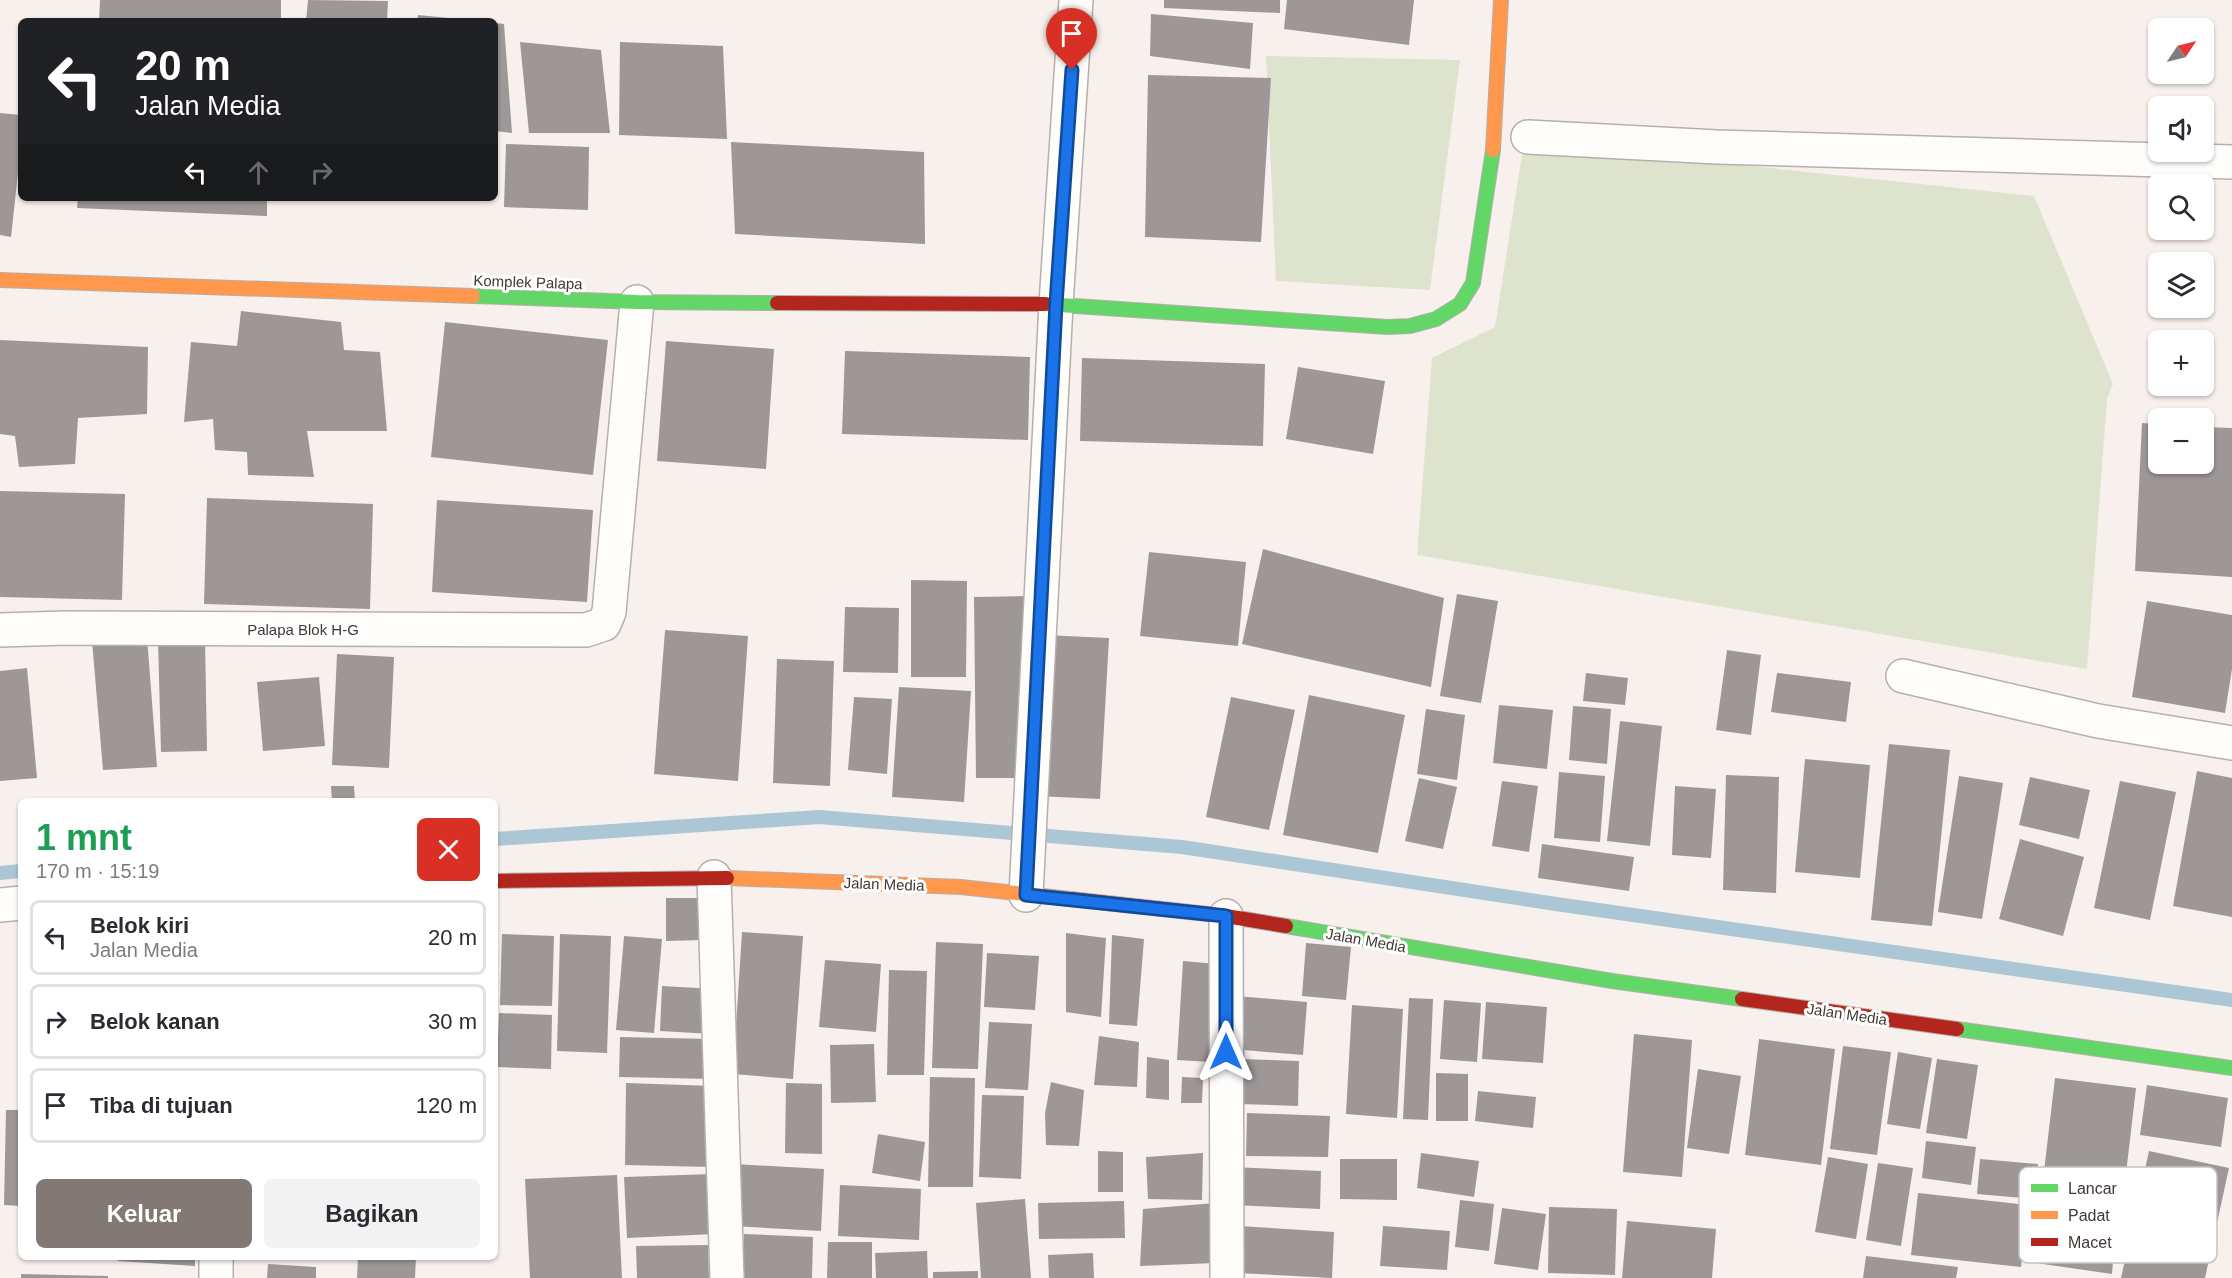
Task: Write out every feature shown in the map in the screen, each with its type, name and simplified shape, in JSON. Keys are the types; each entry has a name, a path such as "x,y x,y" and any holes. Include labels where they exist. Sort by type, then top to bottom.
{"street":[{"path":"1027,887 1056,304 1076,0"},
{"name":"Komplek Palapa","path":"0,280 637,302 1056,304 1387,327 1423,323 1460,304 1473,283 1477,268 1494,140 1501,0"},
{"path":"1528,137 1717,147 2232,162"},
{"name":"Palapa Blok H-G","path":"0,630 65,628 586,630 604,624 609,612 637,302"},
{"path":"1903,676 2098,721 2232,743"},
{"path":"714,877 727,1278"},
{"name":"Jalan Media","path":"498,881 714,877 1027,887 1226,916 1612,981 2232,1068"},
{"path":"0,905 18,903"},
{"path":"1226,916 1227,1278"},
{"path":"216,1260 216,1278"}],"green space":[{"path":"1266,56 1460,60 1430,290 1276,281"},
{"path":"1524,142 2034,196 2113,384 2107,399 2087,669 1417,555 1432,358 1495,327"}],"building":[{"path":"100,0 281,0 281,18 99,18"},
{"path":"308,0 388,1 387,18 306,18"},
{"path":"1164,0 1280,0 1280,13 1164,8"},
{"path":"1287,0 1414,0 1409,45 1284,29"},
{"path":"1151,14 1253,23 1250,69 1150,56"},
{"path":"418,15 449,18 418,18"},
{"path":"498,23 504,24 512,133 498,131"},
{"path":"520,42 601,50 610,133 529,133"},
{"path":"620,42 723,46 727,139 619,135"},
{"path":"1148,75 1271,78 1261,242 1145,237"},
{"path":"0,113 18,115 18,173 11,237 0,235"},
{"path":"731,142 924,152 925,244 735,234"},
{"path":"506,144 589,147 588,210 504,207"},
{"path":"78,201 267,201 267,216 77,208"},
{"path":"241,311 341,322 344,350 380,352 387,431 307,431 314,477 248,475 247,452 215,450 213,419 184,422 191,342 237,346"},
{"path":"445,322 608,340 593,475 431,457"},
{"path":"0,340 148,347 147,414 78,418 75,464 19,467 15,436 0,434"},
{"path":"666,341 774,349 766,469 657,461"},
{"path":"845,351 1030,357 1028,440 842,434"},
{"path":"1082,358 1265,364 1263,446 1080,441"},
{"path":"1298,367 1385,381 1373,454 1286,439"},
{"path":"2142,423 2148,423 2148,474 2214,474 2214,427 2232,428 2232,577 2135,571"},
{"path":"0,491 125,494 122,600 0,597"},
{"path":"207,498 373,504 370,609 204,604"},
{"path":"437,500 593,510 587,602 432,592"},
{"path":"1263,549 1444,598 1431,687 1242,644"},
{"path":"1149,552 1246,562 1238,646 1140,636"},
{"path":"911,580 967,581 966,677 911,677"},
{"path":"1457,594 1498,601 1481,703 1440,696"},
{"path":"1025,596 1027,778 976,778 974,597"},
{"path":"2147,601 2232,615 2232,669 2225,713 2132,697"},
{"path":"845,607 899,608 898,673 843,672"},
{"path":"665,630 748,636 738,781 654,774"},
{"path":"1044,635 1109,638 1100,799 1036,796"},
{"path":"147,637 157,767 103,770 92,641"},
{"path":"205,639 207,751 161,752 158,640"},
{"path":"1727,650 1761,655 1751,735 1716,730"},
{"path":"337,654 394,657 389,768 332,765"},
{"path":"777,659 834,661 830,786 773,783"},
{"path":"27,668 37,778 0,781 0,671"},
{"path":"1586,673 1628,678 1625,705 1583,701"},
{"path":"1777,673 1851,682 1846,722 1771,712"},
{"path":"319,677 325,746 263,751 257,682"},
{"path":"899,687 971,691 964,802 892,797"},
{"path":"1309,695 1405,715 1378,853 1283,835"},
{"path":"854,697 892,699 887,774 848,770"},
{"path":"1231,697 1295,710 1269,830 1206,817"},
{"path":"1499,705 1553,710 1547,769 1493,763"},
{"path":"1573,706 1611,709 1607,764 1569,760"},
{"path":"1426,709 1465,715 1457,780 1417,774"},
{"path":"1620,721 1662,726 1650,846 1607,841"},
{"path":"1889,744 1950,750 1932,926 1871,920"},
{"path":"1805,759 1870,765 1860,878 1795,872"},
{"path":"2197,771 2232,778 2232,917 2173,906"},
{"path":"1559,772 1605,776 1600,842 1554,838"},
{"path":"1726,775 1779,777 1776,893 1723,890"},
{"path":"1959,776 2003,783 1982,919 1938,912"},
{"path":"2030,777 2090,790 2079,839 2019,825"},
{"path":"1419,778 1457,787 1443,849 1405,841"},
{"path":"1502,781 1538,786 1529,852 1492,846"},
{"path":"2120,781 2176,792 2150,920 2094,908"},
{"path":"331,786 354,786 355,798 332,798"},
{"path":"1675,786 1716,789 1711,858 1672,855"},
{"path":"2020,839 2084,857 2063,936 1999,919"},
{"path":"1542,844 1634,857 1629,891 1538,878"},
{"path":"666,898 702,898 702,940 666,941"},
{"path":"742,932 803,936 793,1079 733,1074"},
{"path":"1066,933 1106,938 1101,1017 1066,1012"},
{"path":"502,934 554,936 552,1006 500,1005"},
{"path":"560,934 611,936 607,1053 557,1051"},
{"path":"1112,935 1144,939 1137,1026 1109,1024"},
{"path":"624,936 662,939 654,1033 616,1030"},
{"path":"936,942 983,944 978,1069 932,1068"},
{"path":"1306,943 1351,947 1346,1000 1302,996"},
{"path":"987,953 1039,956 1035,1010 984,1007"},
{"path":"825,960 881,964 876,1032 819,1027"},
{"path":"1183,961 1217,964 1211,1062 1177,1060"},
{"path":"889,970 927,971 924,1075 887,1075"},
{"path":"662,986 715,989 712,1034 660,1031"},
{"path":"1236,996 1307,1002 1303,1055 1232,1049"},
{"path":"1409,998 1433,999 1428,1120 1403,1119"},
{"path":"1444,1000 1481,1003 1477,1062 1440,1059"},
{"path":"1486,1002 1547,1007 1543,1063 1482,1059"},
{"path":"1352,1005 1403,1009 1397,1118 1346,1114"},
{"path":"499,1013 552,1015 551,1069 498,1067"},
{"path":"989,1022 1032,1024 1028,1090 985,1088"},
{"path":"1634,1034 1692,1040 1682,1177 1623,1172"},
{"path":"1099,1036 1139,1042 1137,1087 1094,1085"},
{"path":"620,1037 712,1039 712,1079 619,1077"},
{"path":"1759,1039 1835,1049 1821,1165 1745,1155"},
{"path":"874,1044 876,1102 831,1103 830,1045"},
{"path":"1843,1046 1891,1052 1877,1155 1830,1149"},
{"path":"1898,1052 1932,1058 1920,1129 1887,1124"},
{"path":"1147,1057 1169,1060 1169,1100 1146,1098"},
{"path":"1240,1059 1299,1061 1298,1106 1239,1104"},
{"path":"1937,1059 1978,1065 1967,1139 1926,1133"},
{"path":"1698,1069 1741,1076 1729,1154 1687,1148"},
{"path":"1436,1073 1468,1074 1468,1121 1436,1121"},
{"path":"930,1077 975,1078 973,1187 928,1187"},
{"path":"1182,1077 1203,1078 1202,1103 1181,1103"},
{"path":"2055,1078 2136,1088 2127,1167 2045,1167"},
{"path":"1051,1082 1084,1090 1079,1146 1046,1145 1045,1113"},
{"path":"626,1083 713,1086 712,1167 625,1165"},
{"path":"786,1083 822,1084 822,1154 785,1153"},
{"path":"2147,1085 2228,1098 2221,1147 2140,1135"},
{"path":"1478,1091 1536,1097 1533,1128 1475,1121"},
{"path":"982,1095 1024,1096 1021,1179 979,1177"},
{"path":"6,1110 18,1110 18,1206 4,1205"},
{"path":"1247,1113 1330,1116 1328,1157 1246,1156"},
{"path":"878,1134 925,1142 920,1181 872,1173"},
{"path":"1926,1141 1976,1147 1971,1185 1922,1178"},
{"path":"1098,1151 1123,1152 1123,1192 1098,1192"},
{"path":"2149,1151 2229,1168 2217,1223 2217,1167 2145,1167"},
{"path":"1203,1153 1202,1200 1148,1199 1146,1157"},
{"path":"1421,1153 1479,1161 1474,1197 1417,1188"},
{"path":"1828,1157 1868,1164 1856,1239 1815,1232"},
{"path":"1340,1159 1397,1159 1397,1200 1340,1199"},
{"path":"1980,1159 2038,1164 2038,1167 2019,1167 2019,1198 1977,1194"},
{"path":"1878,1163 1913,1168 1901,1246 1866,1240"},
{"path":"734,1164 824,1169 821,1231 732,1226"},
{"path":"1232,1167 1321,1171 1320,1209 1231,1205"},
{"path":"712,1174 715,1234 627,1238 624,1177"},
{"path":"617,1175 622,1278 530,1278 525,1179"},
{"path":"840,1185 921,1189 919,1240 838,1236"},
{"path":"1918,1193 2019,1204 2019,1263 2021,1263 2021,1267 1911,1255"},
{"path":"1025,1199 1031,1278 981,1278 976,1203"},
{"path":"1460,1200 1494,1204 1489,1251 1455,1247"},
{"path":"1124,1201 1125,1238 1039,1239 1038,1203"},
{"path":"1215,1203 1215,1263 1140,1266 1143,1209"},
{"path":"1549,1207 1617,1209 1615,1275 1548,1273"},
{"path":"1502,1208 1546,1214 1538,1270 1494,1264"},
{"path":"1627,1221 1716,1229 1712,1278 1622,1278"},
{"path":"1239,1226 1334,1232 1332,1278 1237,1273"},
{"path":"1383,1226 1450,1231 1447,1270 1380,1266"},
{"path":"744,1234 813,1237 812,1278 742,1278"},
{"path":"828,1242 872,1242 872,1278 827,1278"},
{"path":"708,1245 709,1278 637,1278 636,1246"},
{"path":"927,1251 928,1278 876,1278 875,1253"},
{"path":"1093,1253 1094,1278 1049,1278 1048,1255"},
{"path":"1866,1256 1958,1267 1956,1278 1863,1278"},
{"path":"195,1260 195,1266 118,1261"},
{"path":"358,1260 416,1260 415,1278 357,1278"},
{"path":"2036,1263 2113,1263 2112,1274"},
{"path":"2124,1263 2208,1263 2205,1278 2121,1278"},
{"path":"268,1264 316,1267 316,1278 267,1278"},
{"path":"978,1271 978,1278 933,1278 933,1272"},
{"path":"21,1274 108,1276 108,1278 21,1278"}],"waterway":[{"path":"498,839 819,817 1182,847 1556,904 2232,1000"},
{"path":"0,873 18,871"}],"traffic: fast":[{"path":"1045,304 1387,327 1410,326 1436,319 1460,304 1473,283 1493,150"},
{"path":"473,296 637,302 777,303"},
{"path":"1286,926 1612,981 1742,999"},
{"path":"1957,1029 2232,1068"}],"traffic: slow":[{"path":"1493,150 1501,0"},
{"path":"0,280 473,296"},
{"path":"727,878 961,887 1071,899"}],"traffic: jam":[{"path":"777,303 1045,304"},
{"path":"498,881 727,878"},
{"path":"1071,899 1226,916 1286,926"},
{"path":"1742,999 1957,1029"}],"route":[{"path":"1072,70 1056,304 1026,895 1226,916 1226,1052"}]}
